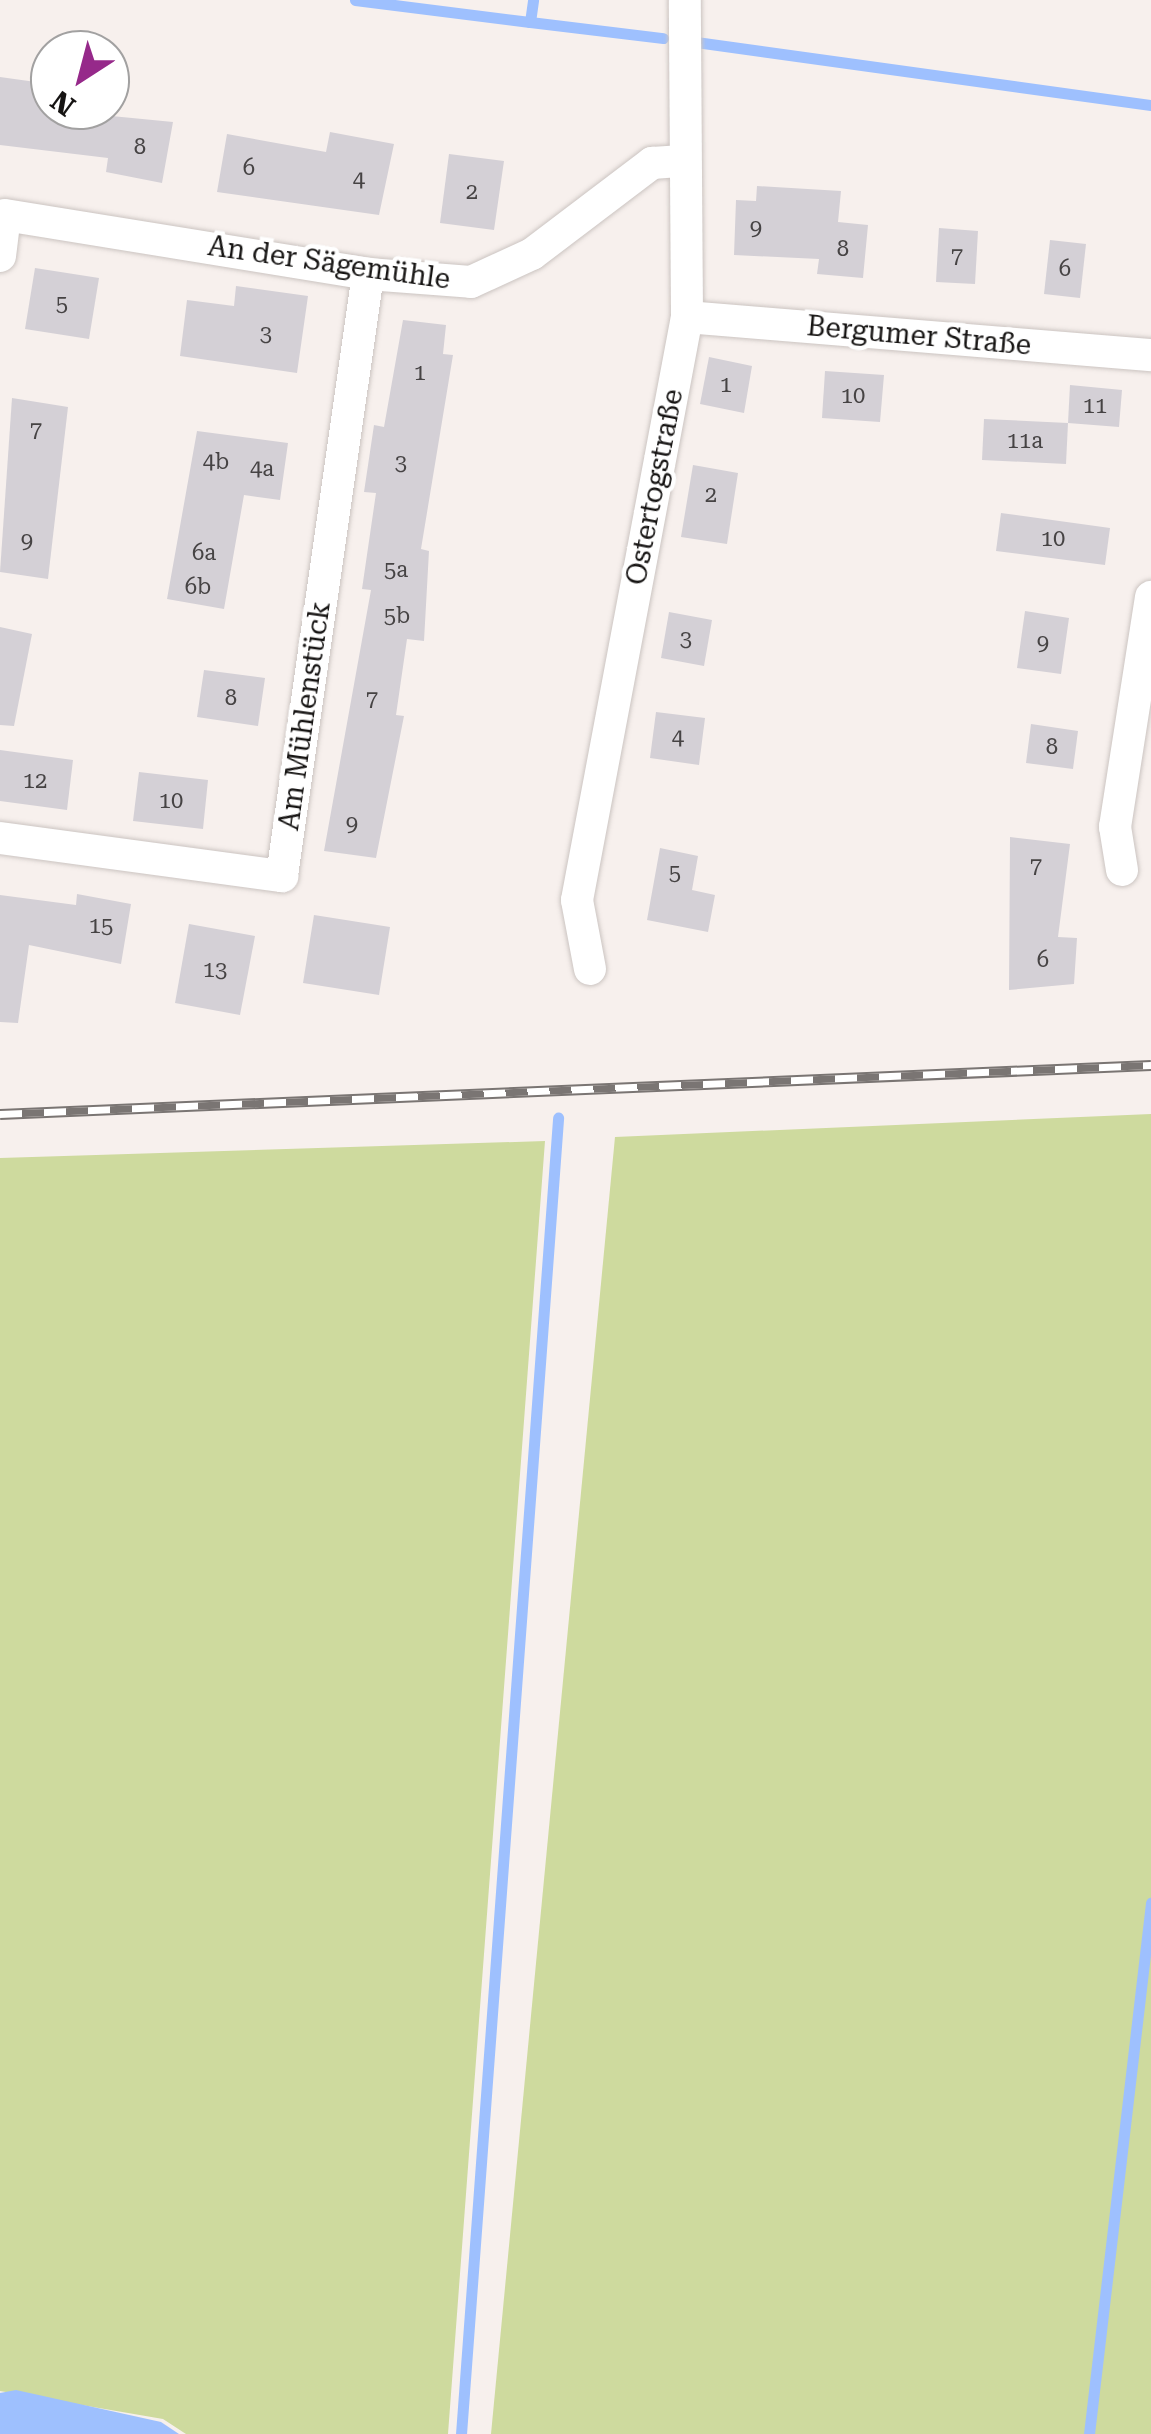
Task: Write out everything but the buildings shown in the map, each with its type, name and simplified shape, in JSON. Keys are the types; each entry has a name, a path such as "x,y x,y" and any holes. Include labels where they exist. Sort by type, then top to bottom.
{"street":[{"name":"Ostertogstraße","path":"590,969 578,900 687,318 679,161 685,0"},
{"name":"An der Sägemühle","path":"0,256 3,214 368,274 471,282 532,254 652,163 679,161"},
{"name":"Am Mühlenstück","path":"0,838 282,876 368,274"},
{"name":"Bergumer Straße","path":"687,318 1151,354"},
{"path":"1122,870 1115,827 1151,597"}],"green space":[{"path":"1151,1114 1151,2434 491,2434 615,1137"},
{"path":"545,1141 448,2434 186,2434 163,2419 0,2391 0,1158"}],"water":[{"path":"16,2390 161,2422 179,2434 0,2434 0,2393"}],"waterway":[{"path":"355,0 530,22 533,0"},
{"path":"530,22 663,38"},
{"path":"696,42 1151,105"},
{"path":"461,2434 558,1118"},
{"path":"1089,2434 1151,1903"}],"railway":[{"path":"0,1114 1151,1065"}]}
